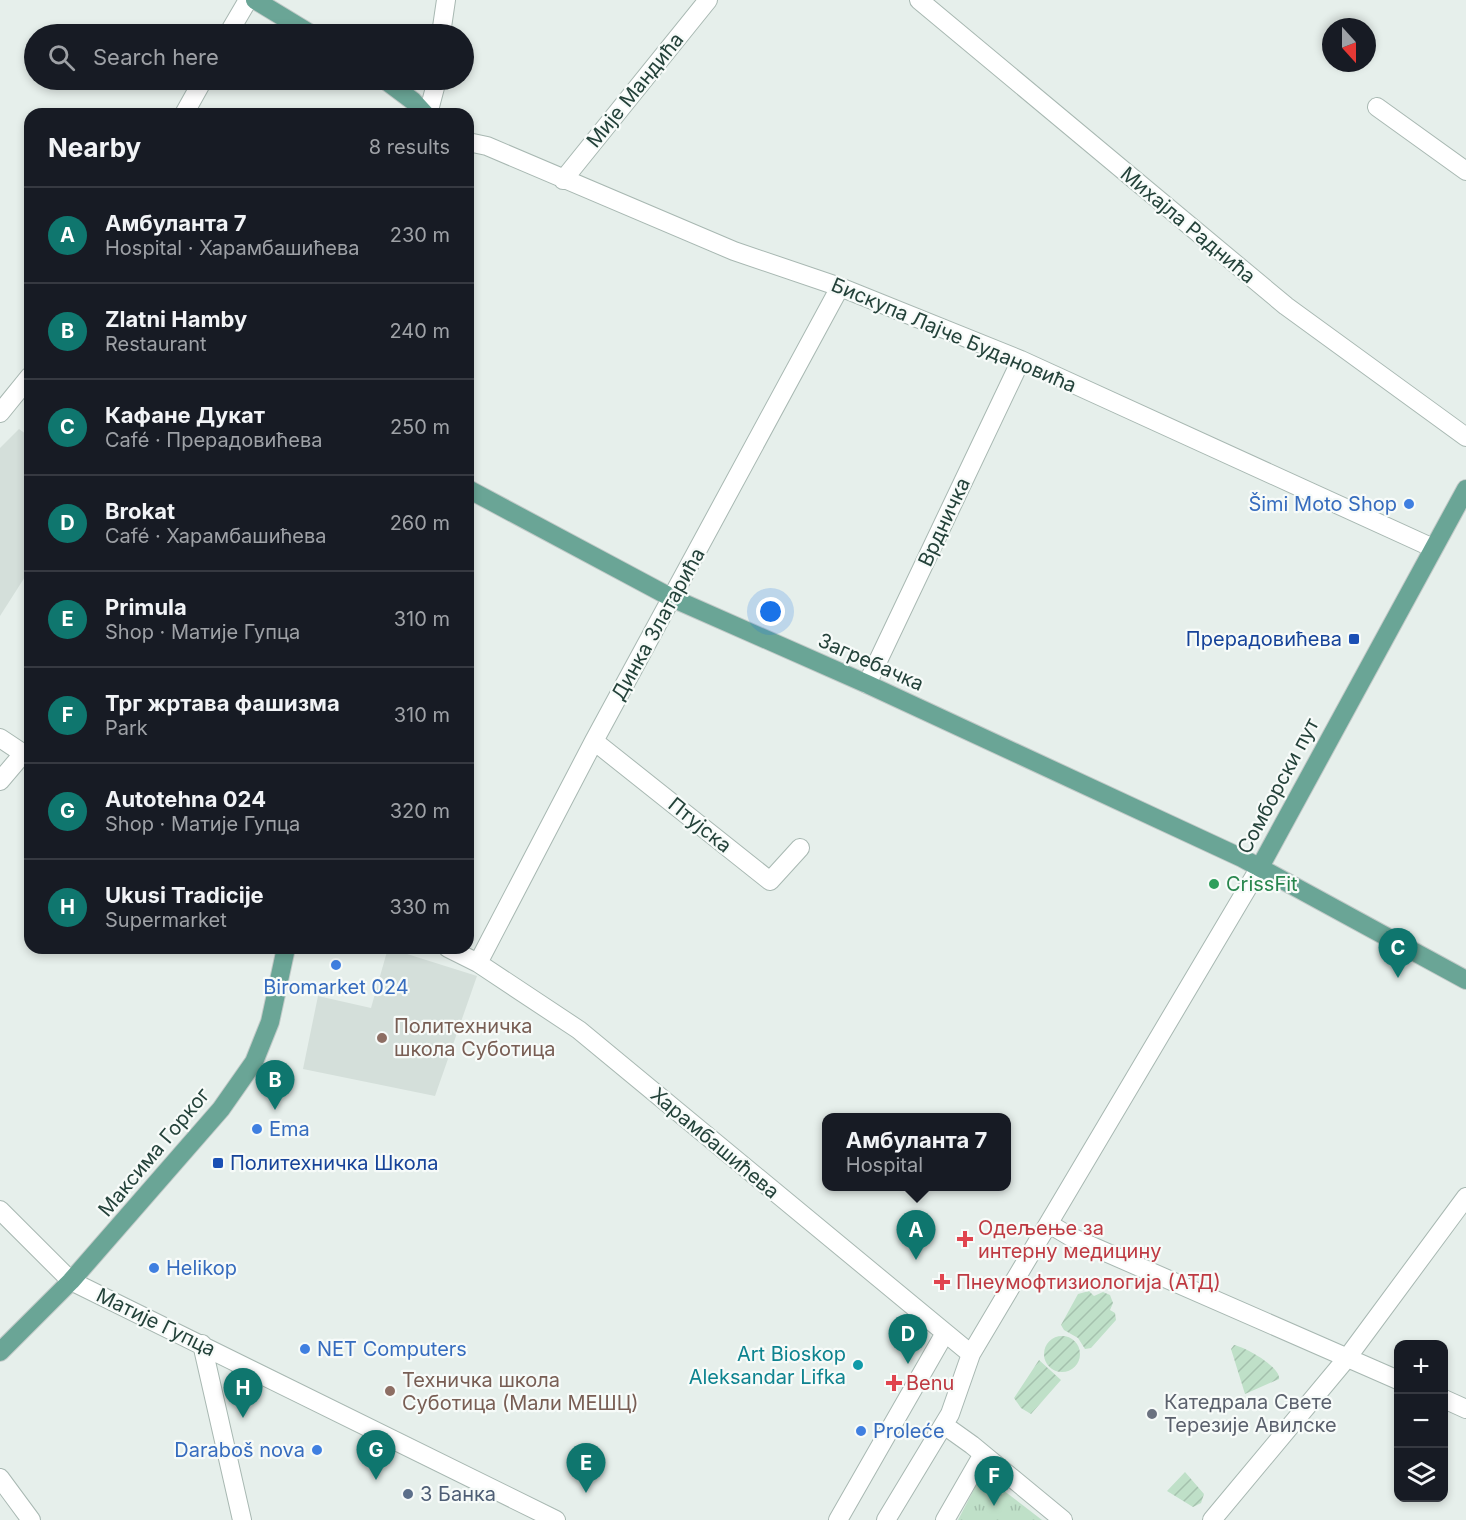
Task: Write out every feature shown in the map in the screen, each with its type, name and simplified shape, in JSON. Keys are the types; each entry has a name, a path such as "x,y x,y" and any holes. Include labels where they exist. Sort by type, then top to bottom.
{"main road":[{"path":"255,0 295,24"},
{"path":"398,90 421,108"},
{"name":"Сомборски пут","path":"1260,867 1466,489"},
{"name":"Загребачка","path":"474,492 672,598 867,684 1260,867"},
{"path":"1260,867 1466,980"},
{"name":"Максима Горког","path":"0,1352 71,1281 221,1109 254,1062 270,1022 285,954"}],"street":[{"path":"234,24 248,0"},
{"path":"442,24 446,0"},
{"name":"Мије Мандића","path":"563,180 708,0"},
{"name":"Михајла Раднића","path":"919,0 1286,306 1466,437"},
{"path":"187,108 197,90"},
{"path":"429,108 433,90"},
{"path":"1377,107 1466,171"},
{"name":"Бискупа Лајче Будановића","path":"474,143 487,146 734,251 840,287 1021,360 1433,548"},
{"name":"Динка Златарића","path":"478,963 594,741 840,287"},
{"name":"Врдничка","path":"867,684 1021,360"},
{"path":"0,413 24,383"},
{"path":"0,738 24,756"},
{"name":"Птујска","path":"594,741 770,881 800,848"},
{"path":"0,781 24,759"},
{"name":"Сомборски пут","path":"886,1520 944,1425 971,1354 1260,867"},
{"name":"Харамбашићева","path":"460,954 478,963 579,1030 971,1354"},
{"path":"1212,1520 1347,1358 1466,1197"},
{"name":"Матије Гупца","path":"0,1210 71,1281 556,1520"},
{"path":"1049,1224 1071,1237 1394,1378"},
{"path":"838,1520 945,1333"},
{"path":"202,1344 242,1520"},
{"path":"1448,1401 1466,1409"},
{"path":"944,1425 1063,1520"},
{"path":"945,1520 983,1454"},
{"path":"0,1478 31,1520"}],"shaded area":[{"path":"19,429 24,433 24,578 0,616 0,448"},
{"name":"Политехничка школа Суботица","path":"386,954 407,954 477,976 435,1096 303,1069 318,996 371,1008"}],"green space":[{"path":"1089,1291 1094,1296 1103,1292 1110,1295 1113,1303 1110,1310 1115,1313 1116,1320 1091,1348 1085,1349 1078,1338 1064,1330 1061,1325 1078,1294"},
{"path":"1062,1336 1075,1341 1080,1354 1075,1367 1062,1372 1049,1367 1044,1354 1049,1341"},
{"path":"1234,1345 1254,1353 1269,1363 1278,1374 1279,1379 1245,1394 1231,1349"},
{"path":"1039,1360 1061,1380 1031,1414 1021,1408 1014,1398"},
{"path":"1185,1472 1204,1494 1201,1503 1193,1507 1167,1491"},
{"path":"982,1474 1042,1520 958,1520"}],"place":[{"name":"Šimi Moto Shop","path":"1409,504"},
{"name":"Прерадовићева","path":"1354,639"},
{"name":"CrissFit","path":"1214,884"},
{"name":"Biromarket 024","path":"336,965"},
{"name":"Кафане Дукат","path":"1398,978"},
{"name":"Политехничка школа Суботица","path":"382,1038"},
{"name":"Zlatni Hamby","path":"275,1110"},
{"name":"Ema","path":"257,1129"},
{"name":"Политехничка Школа","path":"218,1163"},
{"name":"Одељење за интерну медицину","path":"965,1239"},
{"name":"Амбуланта 7","path":"916,1260"},
{"name":"Helikop","path":"154,1268"},
{"name":"Пнеумофтизиологија (АТД)","path":"942,1282"},
{"name":"NET Computers","path":"305,1349"},
{"name":"Brokat","path":"908,1364"},
{"name":"Art Bioskop Aleksandar Lifka","path":"858,1365"},
{"name":"Benu","path":"894,1383"},
{"name":"Техничка школа Суботица (Мали МЕШЦ)","path":"390,1391"},
{"name":"Катедрала Свете Терезије Авилске","path":"1152,1414"},
{"name":"Ukusi Tradicije","path":"243,1418"},
{"name":"Proleće","path":"861,1431"},
{"name":"Daraboš nova","path":"317,1450"},
{"name":"Autotehna 024","path":"376,1480"},
{"name":"Primula","path":"586,1493"},
{"name":"3 Банка","path":"408,1494"},
{"name":"Трг жртава фашизма","path":"994,1506"}]}
